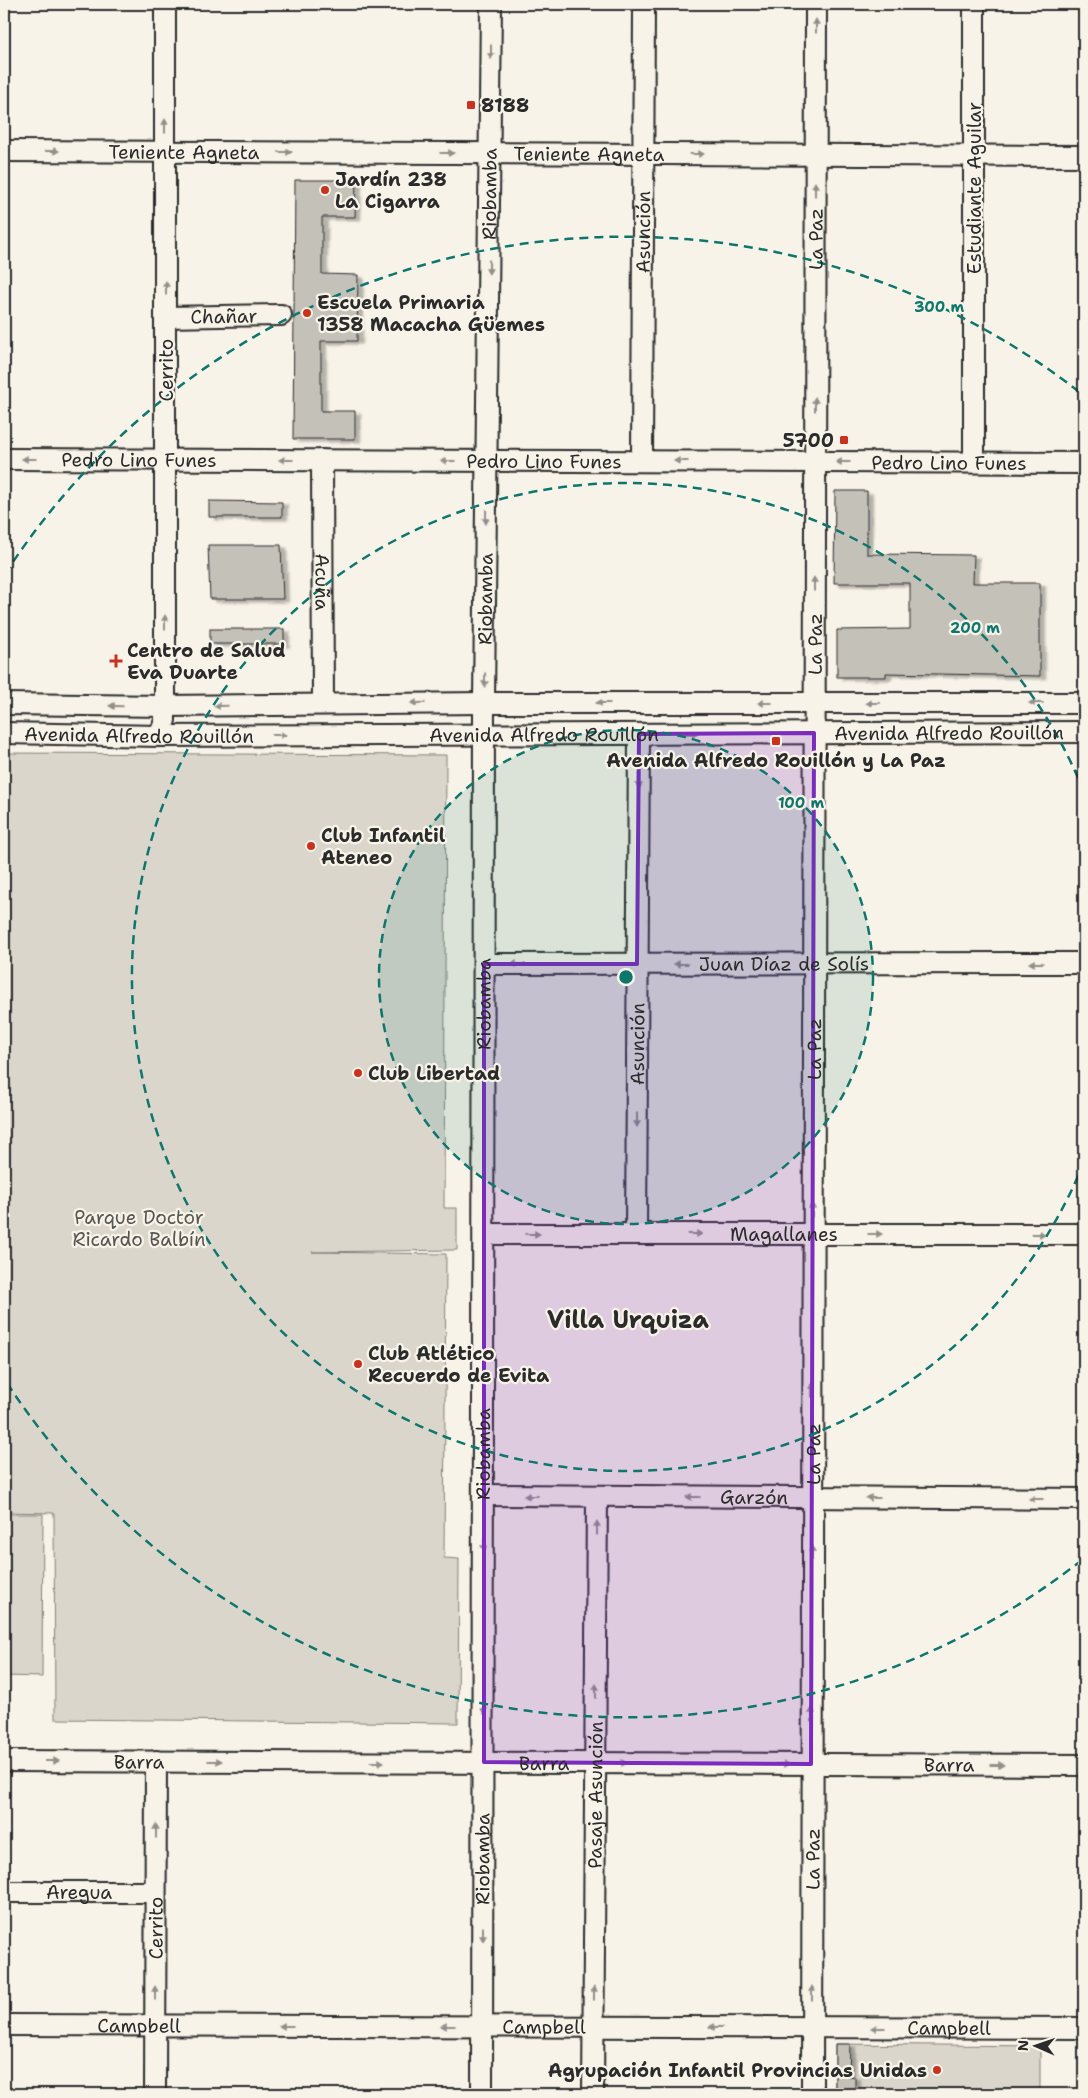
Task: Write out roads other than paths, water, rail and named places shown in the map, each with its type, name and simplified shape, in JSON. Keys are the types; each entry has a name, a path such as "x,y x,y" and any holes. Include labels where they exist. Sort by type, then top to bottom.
{"street":[{"name":"Cerrito","path":"160,736 165,720 165,4"},
{"name":"Riobamba","path":"482,2094 485,718 491,4"},
{"name":"Asunción","path":"642,461 644,4"},
{"name":"La Paz","path":"812,2094 812,1234 816,4"},
{"name":"Estudiante Aguilar","path":"974,4 974,462"},
{"name":"Teniente Agneta","path":"4,151 1084,156"},
{"name":"Chañar","path":"166,317 281,315"},
{"name":"Pedro Lino Funes","path":"4,459 1084,462"},
{"name":"Acuña","path":"322,460 323,704"},
{"name":"Avenida Alfredo Rouillón","path":"4,733 160,736 814,702 1084,703"},
{"name":"Avenida Alfredo Rouillón","path":"4,704 165,706 323,704 639,734 1084,732"},
{"name":"Asunción","path":"636,1234 639,734"},
{"name":"Juan Díaz de Solís","path":"484,964 1084,963"},
{"name":"Magallanes","path":"484,1234 1084,1234"},
{"name":"Garzón","path":"484,1495 1084,1499"},
{"name":"Pasaje Asunción","path":"593,2094 597,1496"},
{"name":"Barra","path":"4,1760 1084,1765"},
{"name":"Cerrito","path":"154,2094 156,1761"},
{"name":"Aregua","path":"4,1892 155,1892"},
{"name":"Campbell","path":"4,2025 1084,2028"}],"place":[{"name":"8188","path":"471,105"},
{"name":"Jardín 238 La Cigarra","path":"325,190"},
{"name":"Escuela Primaria 1358 Macacha Güemes","path":"307,313"},
{"name":"5700","path":"844,440"},
{"name":"Centro de Salud Eva Duarte","path":"116,661"},
{"name":"Avenida Alfredo Rouillón y La Paz","path":"776,741"},
{"name":"Club Infantil Ateneo","path":"311,846"},
{"name":"Club Libertad","path":"358,1073"},
{"name":"Club Atlético Recuerdo de Evita","path":"358,1364"},
{"name":"Agrupación Infantil Provincias Unidas","path":"937,2070"}],"district":[{"name":"Villa Urquiza","path":"628,1320"}],"park label":[{"name":"Parque Doctor Ricardo Balbín","path":"139,1228"}]}
